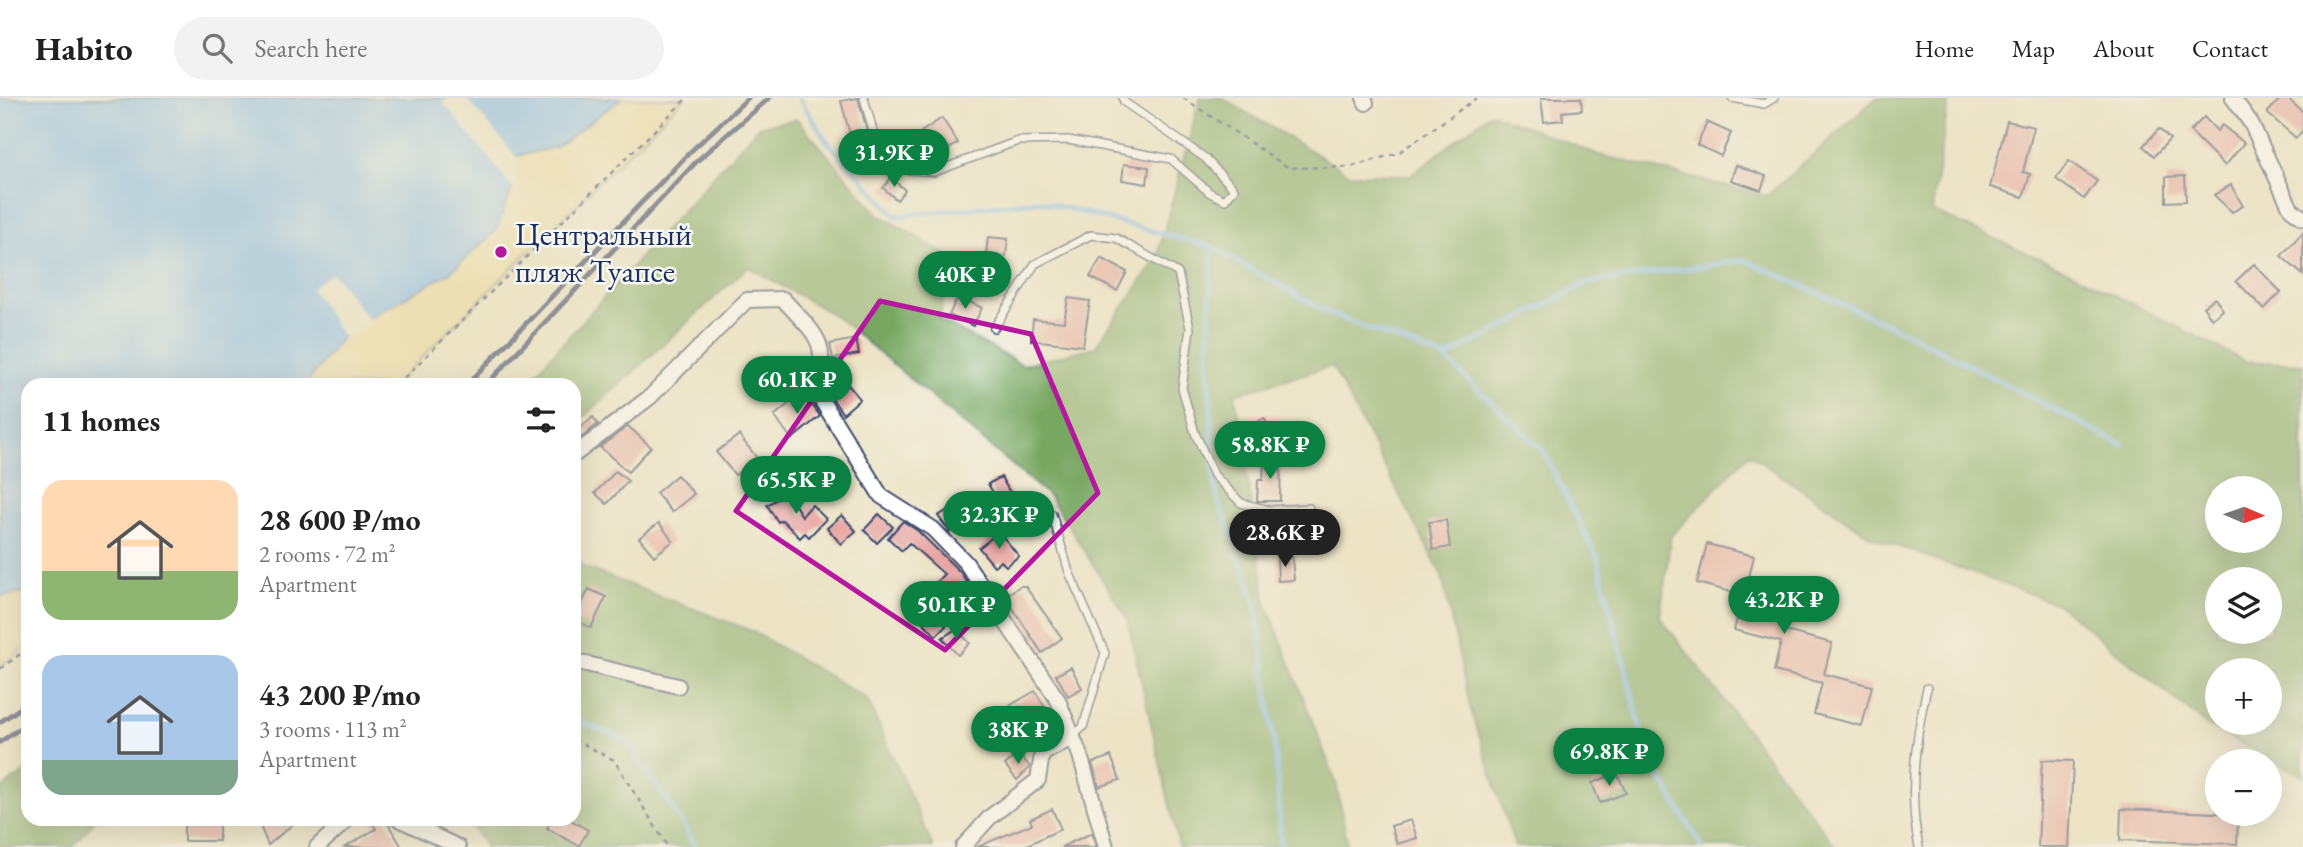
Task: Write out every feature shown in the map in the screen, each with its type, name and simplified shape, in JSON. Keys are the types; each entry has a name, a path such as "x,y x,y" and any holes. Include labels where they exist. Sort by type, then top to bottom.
{"street":[{"path":"2233,98 2251,123 2291,209 2303,218"},
{"path":"581,450 650,397 747,300 783,299 818,338 824,363 814,388 881,496 933,529 966,564 1058,699 1073,737 1106,847"},
{"path":"581,663 678,686"},
{"path":"963,847 990,817 1038,780 1042,754 1073,737"},
{"path":"317,847 340,826"},
{"path":"414,826 458,847"}],"lane":[{"path":"864,98 880,156 897,170 934,172 1018,141 1068,140 1171,159 1210,193 1225,200 1234,189 1205,158 1124,102 1123,98"},
{"path":"1732,98 1764,104 1774,98"},
{"path":"994,328 1035,264 1091,235 1116,237 1178,273 1190,328 1182,388 1195,433 1214,475 1241,503 1270,510 1309,508"},
{"path":"1052,514 1069,572 1105,653 1083,727 1073,737"},
{"path":"1919,847 1913,822 1917,730 1927,688"}],"path":[{"path":"404,378 687,98"},
{"path":"1183,98 1289,168 1350,167 1398,153 1477,98"},
{"path":"0,668 21,653"},
{"path":"581,743 614,760 668,847"}],"highlighted area":[{"path":"880,301 1031,334 1098,493 945,650 736,511"}],"green space":[{"path":"1200,98 1222,98 1350,174 1411,175 1491,113 1600,155 1767,196 1876,98 1949,98 1932,211 2064,269 2244,361 2303,364 2303,776 2282,765 2282,749 2251,749 2224,735 2282,735 2282,658 2205,658 2205,724 2058,604 1872,537 1749,454 1671,536 1660,617 1836,847 1515,847 1470,707 1442,576 1332,366 1235,394 1266,602 1336,782 1348,847 1179,847 1127,618 1050,497 837,317 748,267 581,420 581,378 531,378 759,126 797,119 878,214 952,258 939,320 1023,365 1095,347 1156,260"},
{"path":"581,565 752,631 867,699 933,847 486,847 472,826 581,826"},
{"path":"21,774 21,826 90,826 73,847 0,847 0,790"}],"sand":[{"name":"Центральный пляж Туапсе","path":"622,98 684,98 401,378 310,378 342,337 368,318 516,156 556,147"},
{"path":"21,592 21,651 0,666 0,597"}],"water":[{"path":"0,98 622,98 556,147 516,156 513,187 496,231 449,273 368,318 342,337 310,378 21,378 21,592 0,597"}],"pier":[{"path":"448,98 466,98 519,160 515,190 443,102"},
{"path":"332,273 370,321 345,340 311,288"}],"building":[{"path":"858,98 868,134 851,138 841,101"},
{"path":"1541,98 1581,98 1582,110 1562,112 1563,120 1544,122"},
{"path":"2281,98 2287,98 2303,112 2303,130 2296,138 2267,113"},
{"path":"2204,117 2217,131 2222,125 2244,143 2225,166 2190,131"},
{"path":"942,118 958,143 938,156 921,132"},
{"path":"2007,121 2034,127 2023,172 2030,174 2023,197 1990,187"},
{"path":"1707,122 1731,133 1721,156 1697,145"},
{"path":"2159,129 2170,139 2154,156 2143,146"},
{"path":"2069,161 2097,181 2084,199 2056,179"},
{"path":"1124,164 1149,167 1147,184 1122,180"},
{"path":"1736,165 1766,176 1761,190 1731,180"},
{"path":"2185,176 2186,201 2166,202 2166,177"},
{"path":"891,178 905,190 897,200 883,188"},
{"path":"2231,185 2243,206 2232,212 2214,195"},
{"path":"2303,232 2303,275 2281,256"},
{"path":"988,237 1008,239 1006,256 986,254"},
{"path":"1101,258 1127,272 1117,291 1090,277"},
{"path":"2254,264 2281,292 2264,309 2236,281"},
{"path":"958,296 982,308 973,326 949,315"},
{"path":"1068,298 1090,301 1083,346 1031,340 1033,319 1064,322"},
{"path":"2215,298 2223,310 2212,319 2203,307"},
{"path":"856,339 859,354 833,359 830,344"},
{"path":"842,378 860,399 843,414 827,391"},
{"path":"803,392 820,416 792,439 774,416"},
{"path":"593,417 598,424 581,438 581,427"},
{"path":"1264,418 1272,431 1257,440 1249,427"},
{"path":"628,426 651,447 628,472 600,447"},
{"path":"739,435 757,458 735,475 716,452"},
{"path":"1264,459 1281,459 1280,501 1257,501 1258,480 1263,480"},
{"path":"616,471 628,481 607,504 595,493"},
{"path":"830,471 840,486 823,498 812,483"},
{"path":"677,475 694,494 672,512 656,493"},
{"path":"1001,477 1020,510 1001,526 987,510 998,501 988,484"},
{"path":"787,493 802,516 812,505 826,519 809,537 805,533 800,538 782,520 778,522 767,505"},
{"path":"953,507 964,523 950,532 938,516"},
{"path":"879,514 893,527 877,543 864,530"},
{"path":"842,515 856,531 841,544 827,528"},
{"path":"1446,520 1450,547 1433,550 1429,522"},
{"path":"903,521 918,531 960,572 974,593 941,620 946,626 936,636 923,622 929,616 916,603 944,574 909,543 902,551 888,538"},
{"path":"659,523 673,541 654,556 639,538"},
{"path":"999,532 1019,556 1006,566 1001,561 994,566 979,548"},
{"path":"1707,544 1754,556 1746,590 1792,602 1785,631 1832,643 1824,674 1872,686 1862,726 1814,714 1822,683 1774,671 1781,642 1734,630 1743,595 1697,583"},
{"path":"1292,557 1294,580 1278,581 1277,558"},
{"path":"1020,586 1025,586 1062,638 1042,653 1005,596"},
{"path":"589,589 606,597 591,628 581,623 581,605"},
{"path":"956,629 970,643 958,655 942,638"},
{"path":"1071,667 1082,688 1068,696 1056,675"},
{"path":"1035,691 1050,716 1020,735 1004,709"},
{"path":"1019,753 1030,767 1017,780 1005,765"},
{"path":"1111,756 1120,780 1099,787 1092,763"},
{"path":"2042,760 2073,761 2069,847 2038,847"},
{"path":"1617,773 1626,793 1600,803 1592,783"},
{"path":"1052,809 1061,829 1023,847 977,847 1032,824 1030,819"},
{"path":"2121,809 2205,813 2205,826 2238,826 2237,844 2120,840"},
{"path":"1411,820 1417,838 1397,844 1391,826"},
{"path":"184,826 219,826 219,841 184,841"},
{"path":"260,826 291,826 268,845"},
{"path":"374,826 389,826 402,847 345,847 376,829"},
{"path":"581,826 588,830 579,846 547,828"},
{"path":"1092,833 1096,847 1061,847"}],"waterway":[{"path":"799,98 827,141 896,216 1040,201 1212,247 1208,356 1214,475 1217,497 1256,604 1276,758 1281,847"},
{"path":"1212,247 1328,313 1445,358 1587,283 1745,260 1909,334 2122,445"},
{"path":"1445,358 1543,451 1597,557 1648,757 1702,847"},
{"path":"581,722 623,739 672,807 696,847"}],"railway":[{"path":"474,378 690,152 748,98"},
{"path":"493,378 697,161 769,98"},
{"path":"0,722 21,708"},
{"path":"0,742 21,728"}],"place":[{"name":"Центральный пляж Туапсе","path":"501,252"}]}
